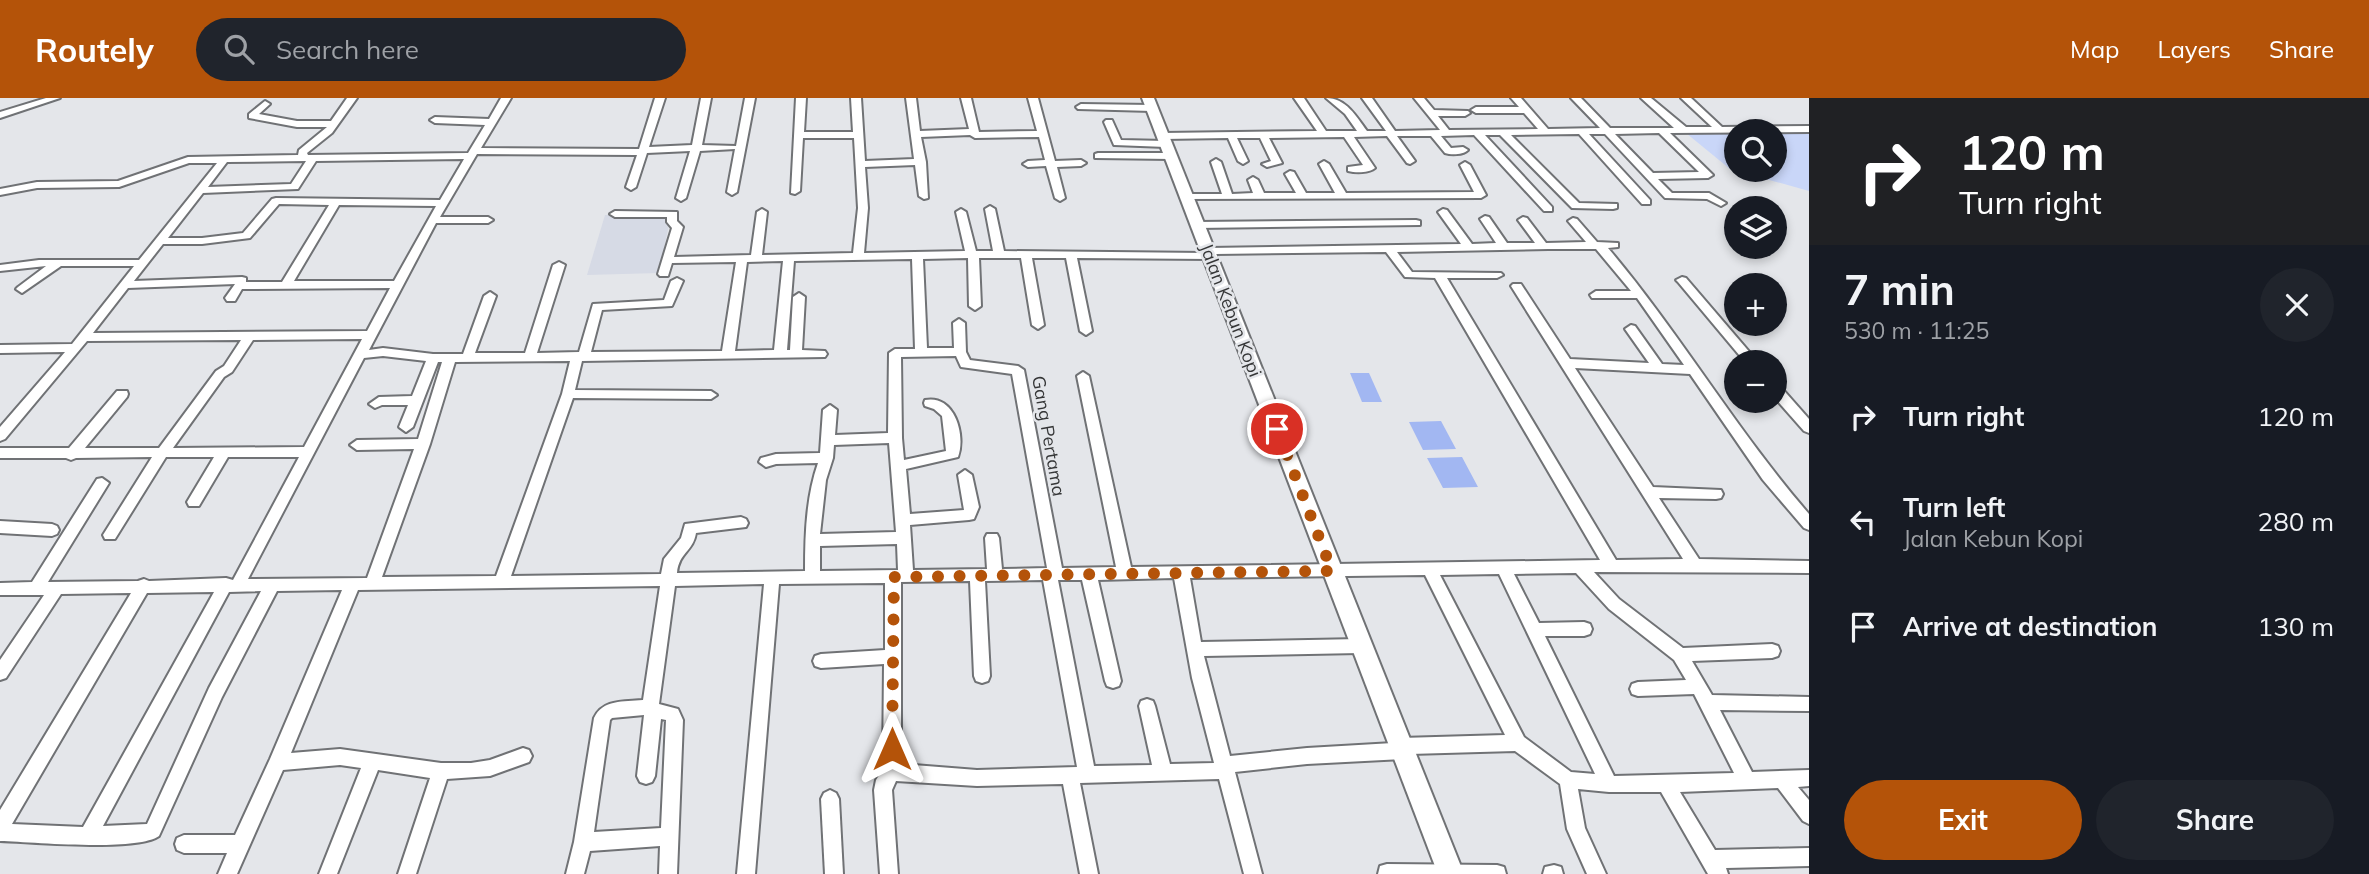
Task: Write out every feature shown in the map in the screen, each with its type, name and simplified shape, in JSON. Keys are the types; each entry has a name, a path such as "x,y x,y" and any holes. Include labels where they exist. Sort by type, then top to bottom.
{"main road":[{"name":"Jalan Kebun Kopi","path":"1150,103 1450,874"}],"street":[{"path":"0,114 55,98"},
{"path":"309,158 302,152 334,124 352,98"},
{"path":"88,836 309,452 433,220 506,98"},
{"path":"631,187 660,98"},
{"path":"681,198 696,149 705,98"},
{"path":"732,192 750,98"},
{"path":"795,191 801,98"},
{"path":"855,256 863,208 856,98"},
{"path":"911,98 924,197"},
{"path":"967,98 977,134"},
{"path":"1033,98 1060,198"},
{"path":"1299,98 1323,134"},
{"path":"1331,98 1348,112 1364,134"},
{"path":"1367,98 1410,161"},
{"path":"1419,98 1446,132"},
{"path":"1516,98 1546,132"},
{"path":"1576,98 1605,132 1671,197 1709,196 1721,203"},
{"path":"1646,98 1684,131"},
{"path":"1686,98 1721,131"},
{"path":"1081,107 1150,103"},
{"path":"265,104 254,117 297,124 334,124"},
{"path":"1476,110 1527,110"},
{"path":"1431,113 1465,113"},
{"path":"435,120 492,122"},
{"path":"1109,122 1118,143 1166,145"},
{"path":"1098,156 1231,135 1809,129"},
{"path":"1648,176 1708,174 1662,131"},
{"path":"1502,132 1576,206 1613,206"},
{"path":"1582,132 1646,202"},
{"path":"1434,133 1448,151 1463,150"},
{"path":"1477,133 1548,209"},
{"path":"916,134 1041,134"},
{"path":"1347,134 1370,168 1352,169"},
{"path":"799,135 857,135"},
{"path":"1231,135 1243,160"},
{"path":"1263,135 1277,163 1267,164"},
{"path":"0,192 37,185 119,184 145,177 182,161 732,147"},
{"path":"200,190 294,187 309,158"},
{"path":"1,434 79,343 223,161"},
{"path":"860,164 921,162"},
{"path":"1216,162 1228,197"},
{"path":"1028,164 1081,163"},
{"path":"1324,164 1343,197"},
{"path":"1186,197 1481,195 1465,165"},
{"path":"1290,174 1303,197"},
{"path":"1253,180 1260,197"},
{"path":"159,241 243,237 249,234 276,201 444,203"},
{"path":"286,285 336,202"},
{"path":"854,206 855,256"},
{"path":"990,209 999,254"},
{"path":"756,257 762,212"},
{"path":"961,212 972,254 975,306"},
{"path":"1443,212 1469,248"},
{"path":"615,214 673,214 672,222 678,227 664,274"},
{"path":"1485,219 1505,248"},
{"path":"433,220 488,220"},
{"path":"1523,220 1544,247"},
{"path":"1573,221 1640,294 1768,476 1809,524"},
{"path":"1197,225 1416,223"},
{"path":"667,260 1614,245"},
{"path":"1390,250 1406,274 1496,275"},
{"path":"1026,254 1038,325"},
{"path":"1071,254 1086,331"},
{"path":"916,255 921,352"},
{"path":"780,355 789,257"},
{"path":"728,354 742,258"},
{"path":"0,268 58,263 141,263"},
{"path":"22,289 58,263"},
{"path":"530,357 559,265"},
{"path":"1439,275 1612,567"},
{"path":"231,299 243,279"},
{"path":"124,285 243,279 286,285 398,284"},
{"path":"1682,280 1742,350"},
{"path":"501,582 597,307 668,303 677,281"},
{"path":"1517,286 1695,565"},
{"path":"1596,295 1640,294"},
{"path":"468,357 490,296"},
{"path":"796,355 799,297"},
{"path":"889,874 883,790 892,772 892,657 905,538 895,438 894,353 960,352 959,323"},
{"path":"1631,329 1659,369"},
{"path":"0,349 79,343 370,335"},
{"path":"110,536 162,453 220,373 228,369 248,337"},
{"path":"360,355 383,352 433,358 821,354"},
{"name":"Gang Pertama","path":"960,352 965,364 1018,370 1053,574"},
{"path":"372,585 423,444 450,357"},
{"path":"406,427 433,358"},
{"path":"1567,363 1694,370"},
{"path":"1083,376 1125,574"},
{"path":"71,455 122,394"},
{"path":"568,394 711,395"},
{"path":"375,404 379,401 417,400"},
{"path":"898,466 954,454 948,412 942,405 930,403"},
{"path":"1787,403 1809,428"},
{"path":"813,578 812,540 818,480 826,457 830,410"},
{"path":"828,440 895,438"},
{"path":"357,445 423,444"},
{"path":"194,502 224,452"},
{"path":"0,453 71,455 309,452"},
{"path":"766,462 776,459 826,457"},
{"path":"903,520 969,515 972,507 965,475"},
{"path":"37,587 102,483"},
{"path":"1649,492 1716,494"},
{"path":"646,776 651,708 671,559 688,540 690,528 741,523"},
{"path":"0,527 52,530"},
{"path":"812,540 905,538"},
{"path":"992,538 995,575"},
{"path":"0,589 144,585 372,585 1505,570 1695,565 1809,567"},
{"path":"1581,568 1614,604 1679,654 1703,694 1746,779"},
{"path":"1505,570 1609,784"},
{"path":"1431,571 1518,743 1568,780 1666,785 1809,778"},
{"path":"1181,573 1195,649 1252,874"},
{"path":"1053,574 1089,874"},
{"path":"1089,575 1113,681"},
{"path":"977,576 982,676"},
{"path":"746,874 772,579"},
{"path":"144,585 0,830 88,836 147,834 153,830 215,693 273,584"},
{"path":"227,874 278,762 352,585"},
{"path":"0,673 58,587"},
{"path":"1536,630 1584,629"},
{"path":"1195,649 1360,646"},
{"path":"1679,654 1772,651"},
{"path":"821,661 892,657"},
{"path":"1638,689 1809,704"},
{"path":"1147,706 1163,773"},
{"path":"575,874 583,842 602,718 607,712 651,708 672,714 675,720 668,874"},
{"path":"892,772 977,778 1224,771 1231,764 1307,756 1518,743"},
{"path":"278,762 340,757 441,771 490,768 523,756"},
{"path":"328,874 373,761"},
{"path":"407,874 441,771"},
{"path":"1781,778 1809,815"},
{"path":"1568,780 1576,829 1597,874"},
{"path":"1666,785 1715,866 1809,857"},
{"path":"830,799 834,874"},
{"path":"583,842 670,836"},
{"path":"184,844 240,844"},
{"path":"1387,873 1497,874"}],"shaded area":[{"path":"1787,131 1809,131 1809,191 1777,182 1787,182"},
{"path":"1724,132 1724,164 1686,133"},
{"path":"605,215 671,215 659,273 587,275"}],"water":[{"path":"1350,373 1369,373 1382,402 1362,402"},
{"path":"1441,421 1456,449 1423,450 1409,422"},
{"path":"1462,457 1478,487 1443,488 1427,458"}],"route":[{"path":"892,749 894,577 1332,571 1277,429"}]}
